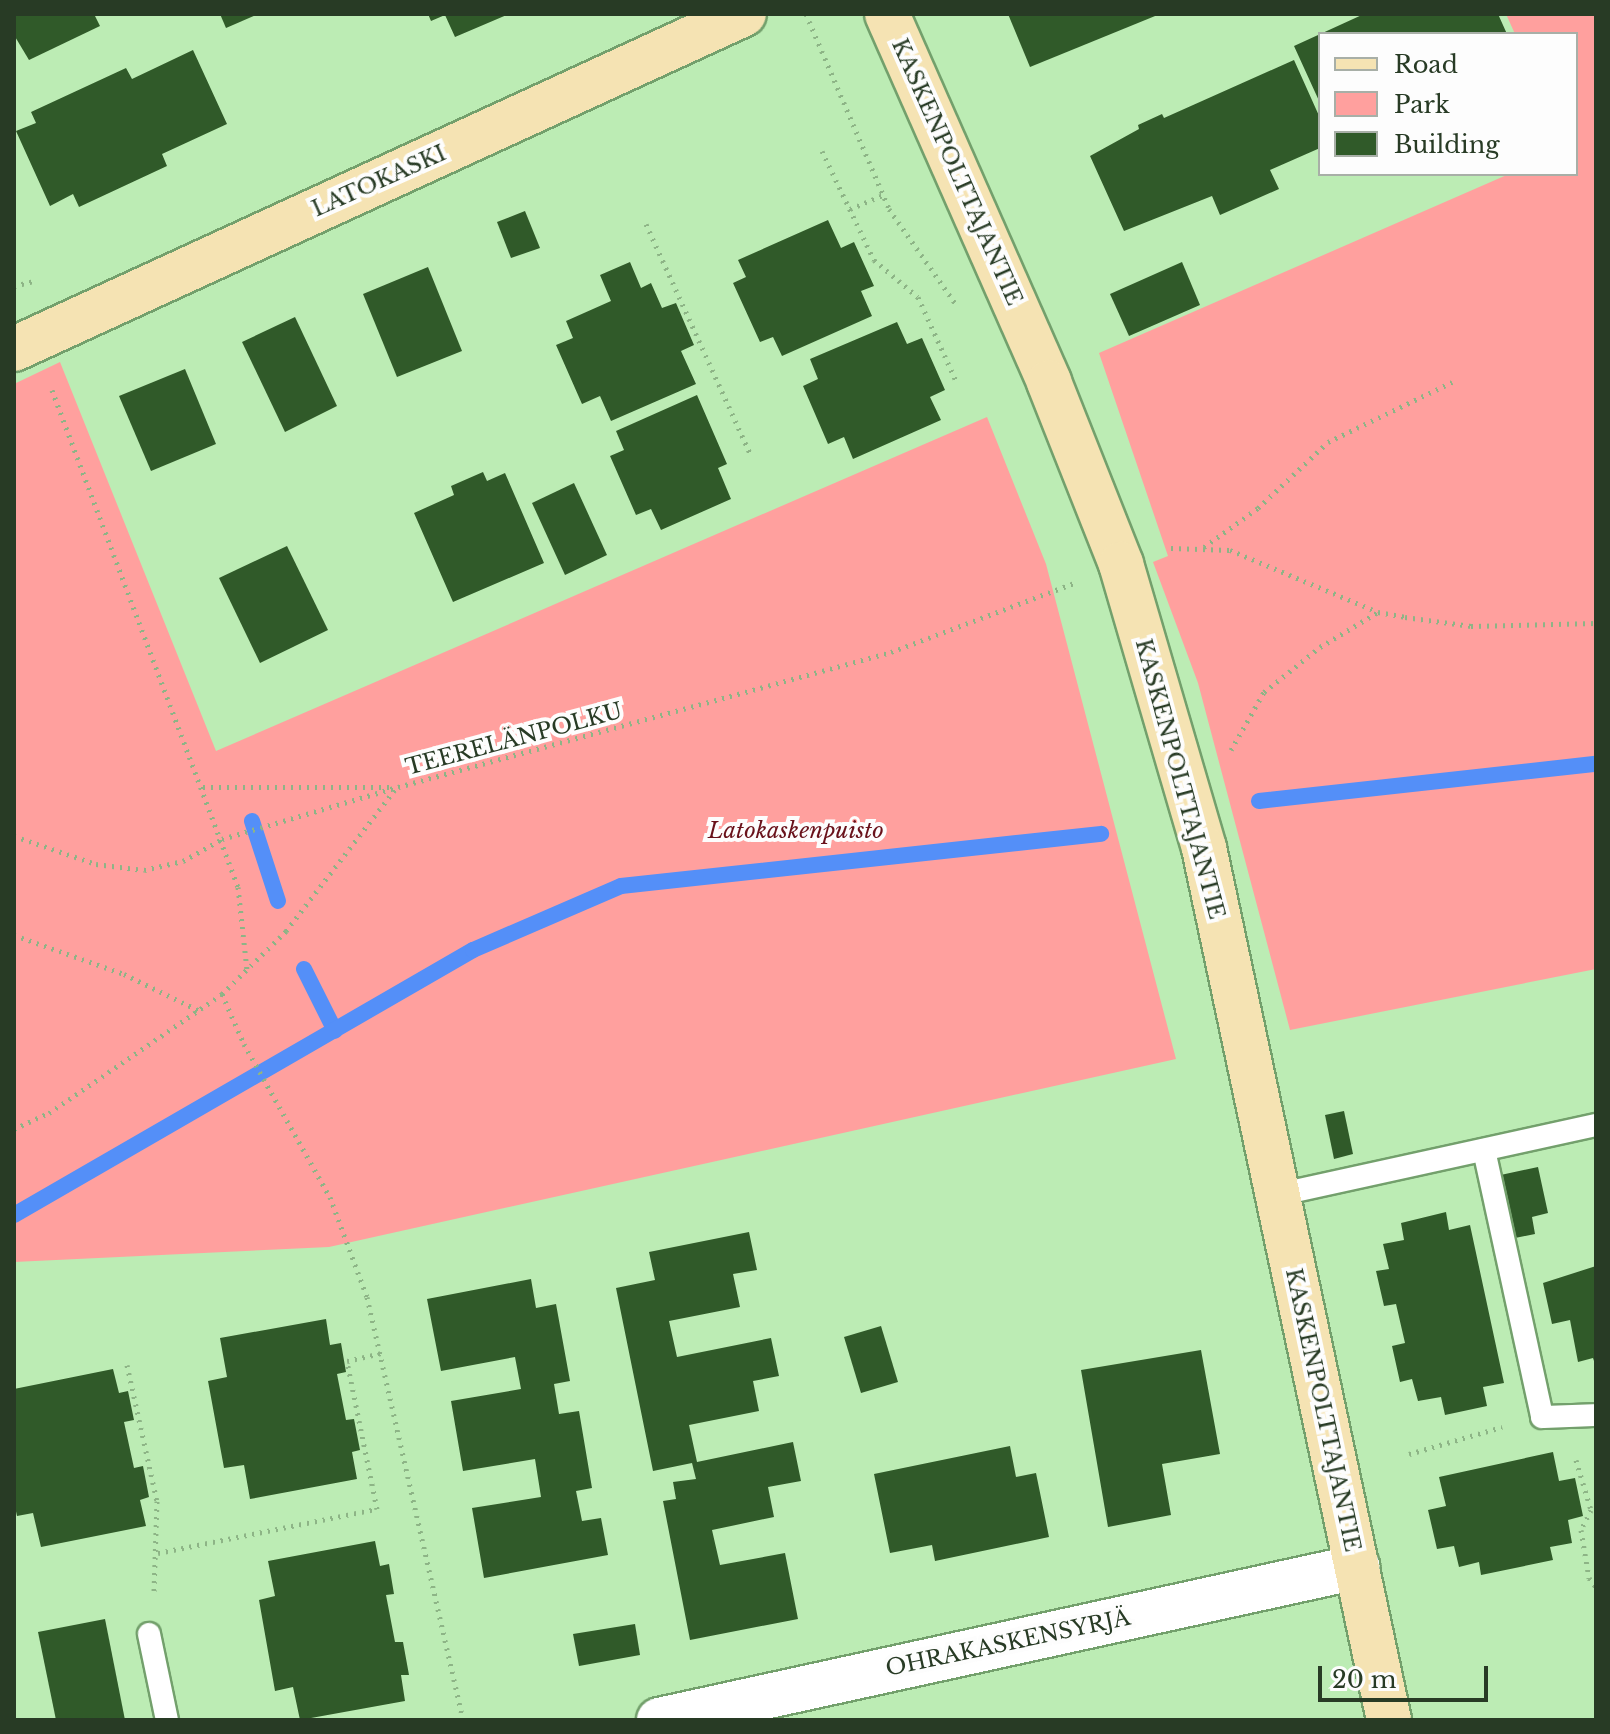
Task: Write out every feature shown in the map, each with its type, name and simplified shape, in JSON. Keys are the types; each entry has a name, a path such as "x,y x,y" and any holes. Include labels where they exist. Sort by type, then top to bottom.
{"street":[{"name":"LATOKASKI","path":"20,344 744,14"},
{"name":"KASKENPOLTTAJANTIE","path":"887,14 1049,382 1121,564 1204,848 1389,1720"},
{"name":"OHRAKASKENSYRJÄ","path":"659,1720 1357,1567"}],"lane":[{"path":"1277,1195 1596,1125"},
{"path":"1484,1150 1548,1416 1596,1415"},
{"path":"149,1634 167,1720"}],"path":[{"path":"806,14 883,195 959,310"},
{"path":"822,151 874,260 918,297 957,383"},
{"path":"850,209 883,195"},
{"path":"646,224 751,456"},
{"path":"14,286 24,281"},
{"path":"20,344 222,839 238,887 247,970"},
{"path":"1203,548 1258,508 1328,442 1452,382"},
{"path":"1157,551 1230,550 1378,612 1471,626 1596,623"},
{"path":"1072,570 1081,597"},
{"name":"TEERELÄNPOLKU","path":"14,1129 49,1113 222,994 345,859 398,787 891,652 1088,578"},
{"path":"1227,763 1264,692 1320,647 1378,612"},
{"path":"203,787 398,787"},
{"path":"14,836 96,864 144,870 183,861 222,839 398,787"},
{"path":"14,935 124,974 200,1011"},
{"path":"222,994 244,1044 330,1197 367,1297 463,1720"},
{"path":"158,1553 377,1509 347,1361 381,1353"},
{"path":"127,1365 157,1501 158,1553 149,1634"},
{"path":"1409,1454 1548,1416 1566,1461 1579,1460 1591,1510 1581,1530 1589,1578 1596,1587"}],"green space":[{"path":"1506,14 1596,14 1596,969 1290,1030 1198,683 1153,562 1168,556 1099,353 1504,176 1578,176 1578,32 1514,32"},
{"name":"Latokaskenpuisto","path":"60,362 216,751 987,417 1046,564 1176,1059 329,1247 14,1262 14,384"}],"building":[{"path":"14,14 94,14 100,26 29,60 14,35"},
{"path":"220,14 258,14 226,28"},
{"path":"428,14 509,14 455,37 445,15 431,21"},
{"path":"1008,14 1160,14 1030,67"},
{"path":"1364,14 1498,14 1506,32 1324,32"},
{"path":"1318,35 1318,99 1294,46"},
{"path":"193,50 227,124 162,154 167,166 79,207 73,194 50,206 16,131 36,123 31,112 126,68 132,79"},
{"path":"1294,60 1318,114 1318,149 1270,170 1279,189 1220,215 1212,196 1124,231 1090,156 1139,129 1138,125 1162,114 1164,118"},
{"path":"525,211 540,248 511,258 497,222"},
{"path":"828,220 841,248 854,242 874,286 861,291 872,316 782,356 773,337 760,342 733,283 746,277 738,260"},
{"path":"630,262 641,288 651,283 662,308 676,303 694,345 681,351 696,384 611,421 600,396 582,404 556,345 573,338 566,321 611,301 600,275"},
{"path":"1182,262 1200,305 1129,336 1110,294"},
{"path":"428,267 462,351 397,377 363,294"},
{"path":"295,317 337,406 285,432 242,342"},
{"path":"897,322 907,344 922,338 945,390 930,397 941,420 853,459 844,437 828,444 803,386 818,379 810,359"},
{"path":"185,369 216,444 151,471 119,396"},
{"path":"697,395 727,464 718,468 731,499 661,530 651,509 636,515 610,456 624,450 616,431"},
{"path":"483,472 487,481 505,473 544,563 453,602 414,513 454,495 451,486"},
{"path":"574,483 607,555 565,575 532,503"},
{"path":"287,546 328,630 260,663 219,578"},
{"path":"1344,1111 1353,1154 1334,1159 1325,1115"},
{"path":"1538,1167 1548,1213 1532,1217 1535,1234 1515,1238 1511,1221 1506,1223 1496,1176"},
{"path":"1446,1212 1449,1230 1470,1225 1504,1383 1483,1387 1487,1406 1445,1415 1441,1397 1418,1401 1412,1379 1400,1382 1392,1346 1405,1343 1396,1304 1384,1306 1376,1271 1389,1269 1383,1244 1404,1240 1401,1223"},
{"path":"749,1232 757,1270 733,1274 740,1307 669,1321 677,1357 771,1338 779,1376 753,1381 759,1411 689,1425 697,1462 793,1442 801,1481 768,1487 774,1517 712,1530 720,1565 785,1553 798,1619 690,1640 663,1501 676,1499 673,1482 696,1479 692,1463 653,1471 616,1288 655,1280 649,1252"},
{"path":"1596,1266 1595,1364 1593,1358 1578,1362 1570,1320 1552,1324 1543,1283"},
{"path":"531,1279 536,1308 556,1304 570,1381 554,1384 559,1414 579,1411 592,1488 576,1491 582,1521 601,1518 608,1555 484,1578 472,1508 541,1497 535,1459 463,1471 451,1401 521,1389 515,1357 441,1371 427,1299"},
{"path":"326,1319 330,1345 341,1343 346,1372 337,1374 346,1420 354,1419 360,1450 352,1452 357,1479 250,1499 244,1465 224,1468 208,1381 227,1377 220,1338"},
{"path":"881,1326 898,1382 861,1393 844,1337"},
{"path":"1201,1350 1220,1454 1162,1464 1171,1515 1108,1527 1081,1370"},
{"path":"113,1369 119,1393 128,1391 134,1420 124,1422 134,1468 143,1466 149,1497 140,1500 146,1526 41,1547 33,1513 17,1516 14,1502 14,1389"},
{"path":"1010,1446 1016,1477 1036,1473 1049,1537 935,1561 932,1545 890,1553 874,1474"},
{"path":"1553,1452 1559,1481 1575,1478 1583,1516 1568,1520 1572,1543 1550,1547 1553,1560 1481,1575 1479,1562 1459,1567 1454,1546 1437,1549 1428,1510 1446,1506 1439,1477"},
{"path":"375,1541 380,1566 389,1564 394,1594 386,1595 395,1642 403,1642 409,1675 401,1675 405,1701 300,1720 293,1687 275,1691 259,1600 275,1596 268,1561"},
{"path":"105,1619 125,1720 56,1720 38,1632"},
{"path":"635,1624 640,1655 579,1666 573,1634"}],"waterway":[{"path":"1259,801 1596,764"},
{"path":"252,821 278,901"},
{"path":"14,1215 473,950 621,886 1101,834"},
{"path":"304,969 335,1031"}]}
